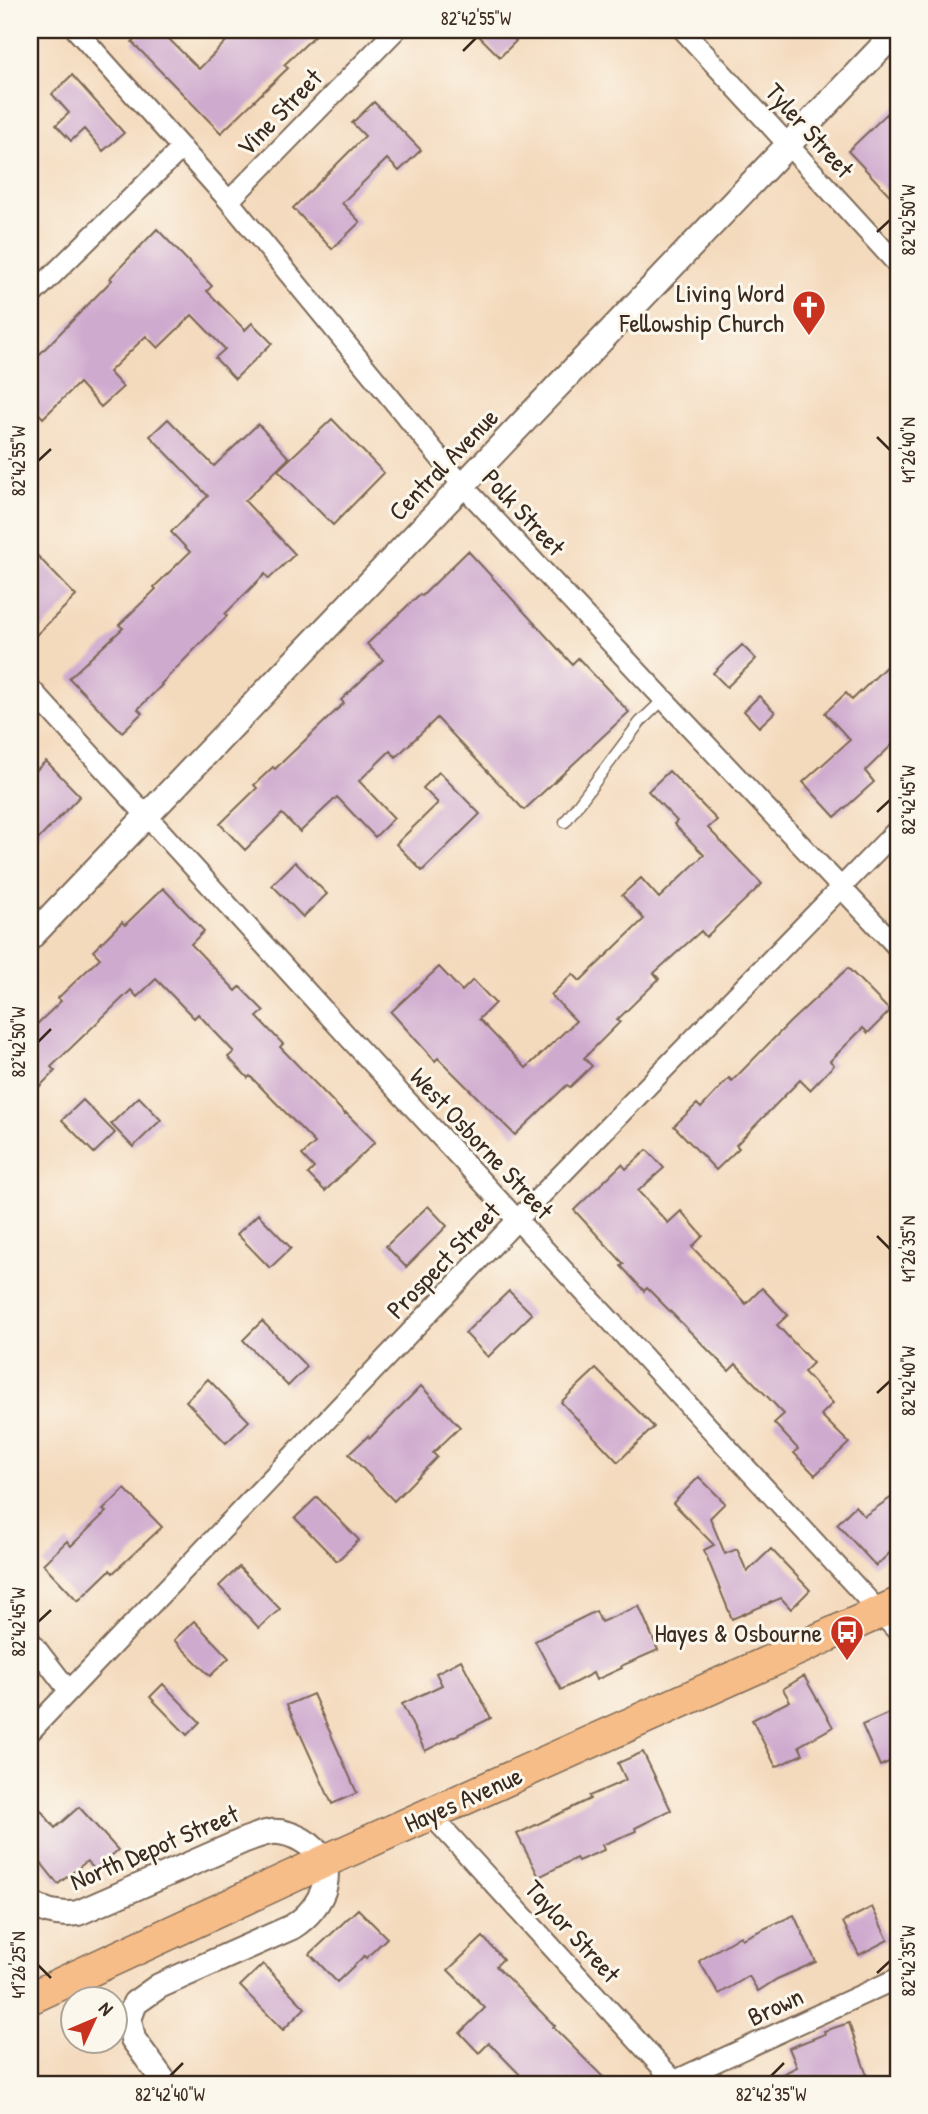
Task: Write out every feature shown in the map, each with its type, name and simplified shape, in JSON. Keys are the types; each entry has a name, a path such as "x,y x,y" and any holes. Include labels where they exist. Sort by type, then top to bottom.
{"main road":[{"name":"Hayes Avenue","path":"30,1998 430,1814 892,1616"}],"street":[{"name":"Polk Street","path":"76,30 229,201 463,485 898,948"},
{"name":"Vine Street","path":"229,201 396,30"},
{"name":"Tyler Street","path":"683,30 898,265"},
{"name":"Central Avenue","path":"30,938 898,30"},
{"path":"30,297 182,148"},
{"name":"West Osborne Street","path":"30,688 350,1039 892,1616"},
{"name":"Prospect Street","path":"30,1732 518,1219 898,829"},
{"path":"30,1640 69,1691"},
{"name":"Taylor Street","path":"430,1814 676,2083"},
{"name":"North Depot Street","path":"30,1903 59,1914 78,1913 269,1832 286,1833 301,1839 314,1849 323,1862"},
{"path":"166,2084 133,2039 129,2029 129,2019 135,2003 159,1986 292,1927 302,1920 314,1908 324,1890 326,1875 323,1862"},
{"name":"Brown","path":"676,2083 898,1978"}],"lane":[{"path":"565,822 640,722 664,699"}],"building":[{"path":"145,30 160,30 199,69 237,30 321,30 284,65 288,68 221,133 132,42"},
{"path":"473,30 505,30 516,41 500,57"},
{"path":"72,75 124,133 103,151 84,129 71,141 56,125 69,113 52,94"},
{"path":"374,102 421,150 399,171 387,159 342,203 360,222 332,249 293,208 365,136 352,123"},
{"path":"898,103 898,204 848,151"},
{"path":"157,229 212,286 207,291 245,330 252,323 272,343 235,379 215,358 225,349 192,315 158,348 146,336 109,372 123,387 101,407 79,383 43,418 30,404 30,364 112,280 110,278"},
{"path":"168,419 214,466 258,424 289,458 245,501 295,554 269,579 265,574 225,614 227,616 138,709 142,713 122,732 69,678 123,628 119,625 190,552 171,532 208,496 150,436"},
{"path":"332,419 384,473 333,525 278,470"},
{"path":"30,548 76,596 30,641"},
{"path":"468,551 572,664 578,658 629,712 524,810 437,718 396,757 390,751 359,781 394,818 375,837 337,797 300,832 282,814 245,850 220,824 257,788 254,785 273,767 275,769 344,703 341,700 383,660 367,644"},
{"path":"742,645 756,659 727,687 713,673"},
{"path":"898,655 898,739 865,771 874,782 835,817 803,782 850,740 825,713 846,693 852,700"},
{"path":"759,696 775,712 759,727 744,711"},
{"path":"46,761 80,796 30,848 30,776"},
{"path":"669,771 717,820 708,828 762,884 706,937 701,931 654,973 659,979 617,1020 620,1022 584,1058 592,1066 570,1087 567,1085 515,1135 438,1058 435,1061 391,1012 439,967 462,991 473,980 495,1003 479,1019 526,1068 576,1021 551,995 573,974 580,981 644,919 622,895 641,878 659,898 704,855 674,824 677,821 648,791"},
{"path":"439,772 480,814 422,871 396,844 438,803 423,788"},
{"path":"295,862 327,894 303,917 272,885"},
{"path":"163,888 204,931 191,944 236,991 240,987 264,1011 257,1017 283,1044 280,1047 375,1142 325,1191 308,1174 314,1168 302,1155 315,1143 228,1057 234,1052 198,1014 194,1018 156,979 137,997 131,990 51,1067 55,1071 30,1096 30,1031 61,1001 58,998 100,958 93,951 122,922 125,925"},
{"path":"848,968 890,1011 868,1033 863,1028 830,1061 834,1065 810,1090 800,1080 736,1145 739,1148 716,1170 674,1126 697,1104 701,1108 729,1078 732,1081"},
{"path":"139,1097 161,1120 133,1147 111,1124"},
{"path":"83,1100 115,1133 94,1153 62,1120"},
{"path":"647,1150 664,1168 638,1191 668,1223 681,1211 703,1236 692,1247 746,1304 762,1288 788,1315 777,1325 813,1363 804,1372 833,1403 821,1415 849,1443 815,1475 794,1453 798,1449 774,1423 784,1414 736,1364 729,1371 647,1288 644,1291 621,1266 624,1264 574,1210 622,1164 626,1169"},
{"path":"428,1206 447,1226 406,1267 386,1246"},
{"path":"258,1214 291,1248 270,1268 237,1234"},
{"path":"509,1291 532,1314 488,1357 465,1333"},
{"path":"262,1321 307,1367 288,1386 243,1340"},
{"path":"596,1369 654,1427 618,1462 561,1402"},
{"path":"208,1379 249,1421 226,1443 186,1401"},
{"path":"421,1386 460,1427 433,1453 437,1457 394,1501 349,1454 368,1436 370,1438"},
{"path":"699,1477 725,1503 710,1518 725,1554 737,1549 747,1572 771,1549 810,1590 791,1609 781,1598 732,1619 704,1550 714,1545 673,1503"},
{"path":"125,1489 162,1527 113,1573 110,1570 78,1601 43,1564 67,1541 71,1546"},
{"path":"898,1493 898,1545 876,1566 837,1524 855,1506 864,1516"},
{"path":"317,1497 359,1540 337,1561 295,1518"},
{"path":"239,1567 280,1609 259,1628 219,1586"},
{"path":"639,1606 658,1650 596,1680 593,1673 561,1690 535,1641 596,1611 601,1622"},
{"path":"194,1621 229,1658 210,1676 174,1640"},
{"path":"461,1660 491,1718 425,1751 402,1704 442,1685 436,1673"},
{"path":"804,1676 833,1727 799,1746 803,1754 776,1767 752,1720 790,1701 783,1689"},
{"path":"163,1684 200,1722 187,1735 150,1697"},
{"path":"313,1694 357,1793 332,1804 287,1705"},
{"path":"898,1709 898,1758 880,1766 862,1725"},
{"path":"643,1752 671,1810 635,1828 636,1831 602,1845 604,1850 578,1861 576,1858 539,1877 517,1834 626,1780 618,1763"},
{"path":"30,1797 55,1828 79,1807 118,1850 95,1870 87,1861 58,1884 30,1849"},
{"path":"872,1907 888,1940 859,1955 843,1922"},
{"path":"358,1909 387,1938 337,1982 310,1954"},
{"path":"794,1915 816,1962 777,1979 758,1991 749,1976 719,1994 699,1961 740,1936 742,1939"},
{"path":"483,1937 503,1959 496,1966 610,2084 529,2084 489,2043 479,2053 460,2033 485,2008 448,1970"},
{"path":"263,1964 305,2008 283,2030 240,1986"},
{"path":"849,2023 867,2076 842,2084 762,2084 797,2067 789,2048 825,2034 824,2031"}],"place":[{"name":"Living Word Fellowship Church","path":"809,337"},
{"name":"Hayes & Osbourne","path":"847,1662"}]}
